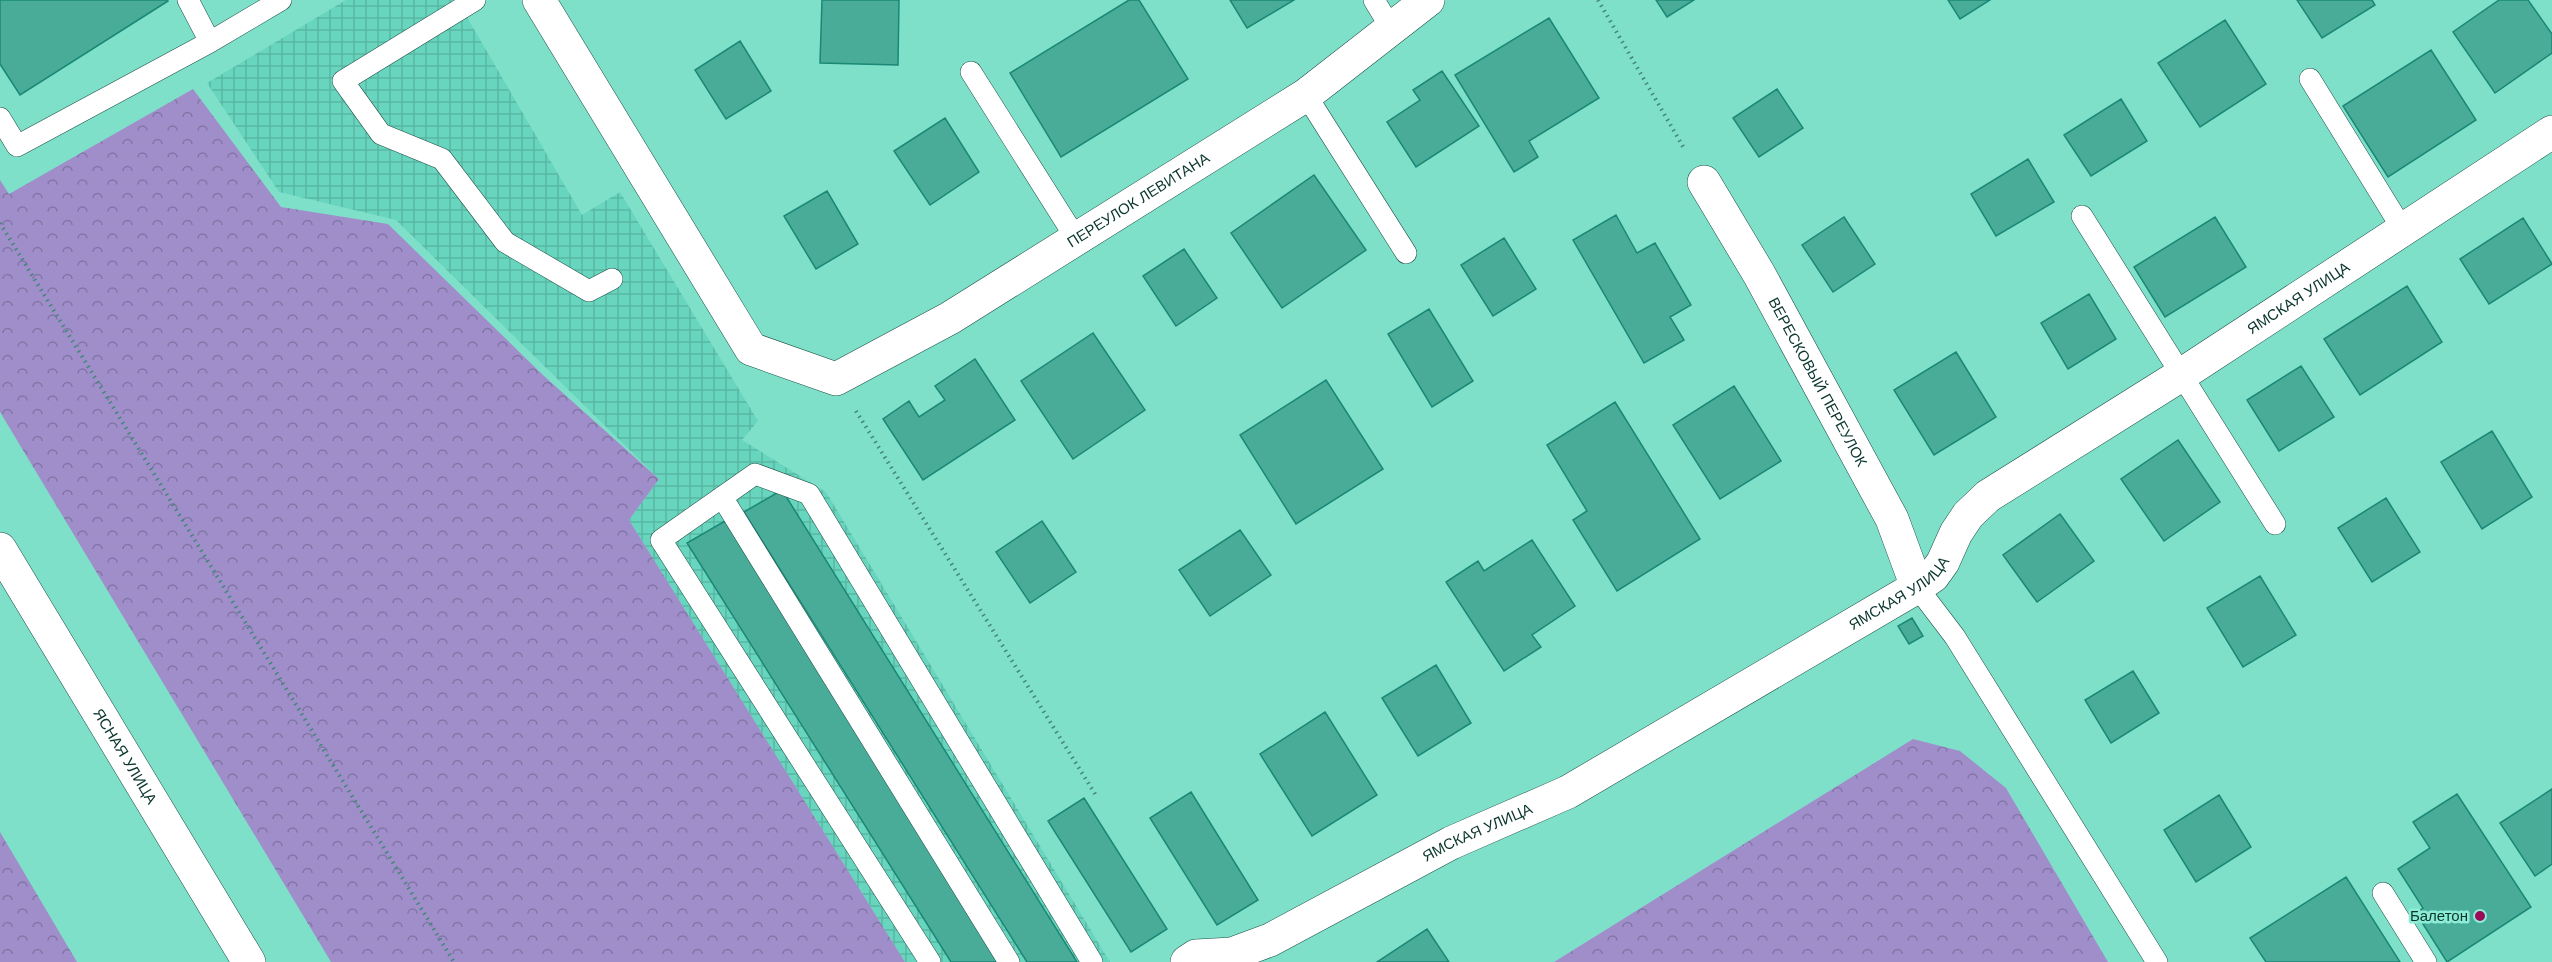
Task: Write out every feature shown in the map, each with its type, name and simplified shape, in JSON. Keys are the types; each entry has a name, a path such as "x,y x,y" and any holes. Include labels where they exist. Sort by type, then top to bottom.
{"street":[{"path":"539,0 751,349 836,379"},
{"name":"ПЕРЕУЛОК ЛЕВИТАНА","path":"836,379 950,318 1306,95 1428,0"},
{"name":"ЯМСКАЯ УЛИЦА","path":"1187,962 1196,956 1232,954 1270,940 1451,843 1568,792 1917,587 1938,569 1968,515 1988,496 2181,375 2552,132"},
{"name":"ВЕРЕСКОВЫЙ ПЕРЕУЛОК","path":"1704,182 1759,274 1892,519 1917,587"},
{"name":"ЯСНАЯ УЛИЦА","path":"0,549 249,962"}],"lane":[{"path":"188,0 210,42"},
{"path":"0,118 17,146 210,42 282,0"},
{"path":"475,0 343,81 381,134 442,159 505,242 589,291 612,279"},
{"path":"1374,0 1391,28"},
{"path":"972,72 1077,240"},
{"path":"2310,79 2403,230"},
{"path":"1306,95 1406,253"},
{"path":"2082,216 2275,524"},
{"path":"930,962 661,540 755,474 809,494 1092,962"},
{"path":"722,497 1009,962"},
{"path":"1917,587 1955,637 2157,962"},
{"path":"2383,893 2426,962"}],"path":[{"path":"1598,0 1704,182"},
{"path":"0,223 454,962"},
{"path":"836,379 1097,797"}],"shaded area":[{"path":"346,0 457,0 582,215 620,192 758,421 742,440 826,492 1110,962 905,962 629,520 659,479 396,220 279,192 207,83"}],"green space":[{"path":"193,89 281,207 388,224 544,376 659,479 629,520 905,962 331,962 0,412 0,180 9,194"},
{"path":"1913,739 1960,751 2006,788 2108,962 1554,962"},
{"path":"0,832 77,962 0,962"}],"building":[{"path":"0,0 168,1 20,95 0,64"},
{"path":"822,0 899,0 898,65 820,63"},
{"path":"1129,0 1139,0 1188,79 1061,157 1010,73"},
{"path":"1230,0 1294,0 1247,28"},
{"path":"1656,0 1694,0 1667,17"},
{"path":"1948,0 1990,0 1960,19"},
{"path":"2297,0 2372,0 2375,5 2322,38"},
{"path":"2499,0 2528,0 2552,34 2552,53 2495,93 2453,32"},
{"path":"1549,18 1599,98 1529,141 1538,157 1514,172 1455,75"},
{"path":"2225,20 2266,84 2200,127 2158,63"},
{"path":"740,41 771,91 726,119 695,70"},
{"path":"2431,50 2476,120 2388,177 2343,106"},
{"path":"1442,71 1479,126 1416,167 1387,122 1420,100 1413,90"},
{"path":"1777,89 1803,128 1759,157 1733,118"},
{"path":"2121,99 2147,141 2091,176 2064,135"},
{"path":"945,118 979,172 930,205 894,151"},
{"path":"2028,159 2054,202 1996,236 1971,194"},
{"path":"1314,175 1366,250 1282,308 1231,233"},
{"path":"827,191 858,244 816,269 784,216"},
{"path":"1616,215 1637,253 1655,243 1691,305 1670,317 1684,340 1644,363 1573,240"},
{"path":"1844,217 1875,264 1833,292 1802,245"},
{"path":"2215,217 2246,267 2165,317 2134,267"},
{"path":"2523,218 2552,264 2489,304 2460,259"},
{"path":"1504,238 1536,289 1493,316 1461,265"},
{"path":"1184,249 1217,298 1176,326 1143,276"},
{"path":"2407,286 2442,342 2360,395 2324,339"},
{"path":"2089,294 2116,339 2068,369 2041,323"},
{"path":"1429,309 1473,381 1432,407 1388,334"},
{"path":"1093,333 1145,410 1073,459 1021,381"},
{"path":"1956,352 1996,417 1934,455 1894,390"},
{"path":"975,359 1015,420 923,480 883,419 909,401 919,417 945,400 935,386"},
{"path":"2301,366 2334,417 2279,451 2247,400"},
{"path":"1326,380 1383,469 1296,524 1240,435"},
{"path":"1734,386 1781,461 1720,499 1673,425"},
{"path":"1615,402 1700,539 1617,591 1573,520 1587,511 1547,445"},
{"path":"2492,431 2532,497 2482,529 2441,462"},
{"path":"2178,440 2220,502 2164,541 2121,479"},
{"path":"782,490 1077,962 1027,962 744,512"},
{"path":"2386,498 2420,552 2372,582 2338,528"},
{"path":"2060,514 2094,561 2037,602 2003,555"},
{"path":"725,521 1000,962 951,962 687,543"},
{"path":"1042,521 1076,572 1030,603 996,552"},
{"path":"1240,530 1271,575 1210,616 1179,570"},
{"path":"1532,540 1575,606 1532,635 1541,647 1504,671 1446,582 1478,561 1484,571"},
{"path":"2260,576 2296,635 2243,667 2207,608"},
{"path":"1912,618 1923,636 1909,644 1898,626"},
{"path":"1436,665 1471,723 1418,756 1382,698"},
{"path":"2133,671 2159,713 2111,743 2085,700"},
{"path":"1325,712 1377,795 1312,836 1260,754"},
{"path":"2552,789 2552,864 2535,876 2500,823"},
{"path":"1191,792 1258,900 1217,925 1150,818"},
{"path":"2457,794 2531,907 2447,962 2416,913 2423,908 2398,869 2430,848 2413,822"},
{"path":"2219,795 2251,847 2196,882 2164,830"},
{"path":"1084,798 1167,929 1131,952 1048,821"},
{"path":"2346,877 2400,962 2266,962 2250,938"},
{"path":"1427,929 1449,962 1377,962"}],"place":[{"name":"Балетон","path":"2480,916"}]}
